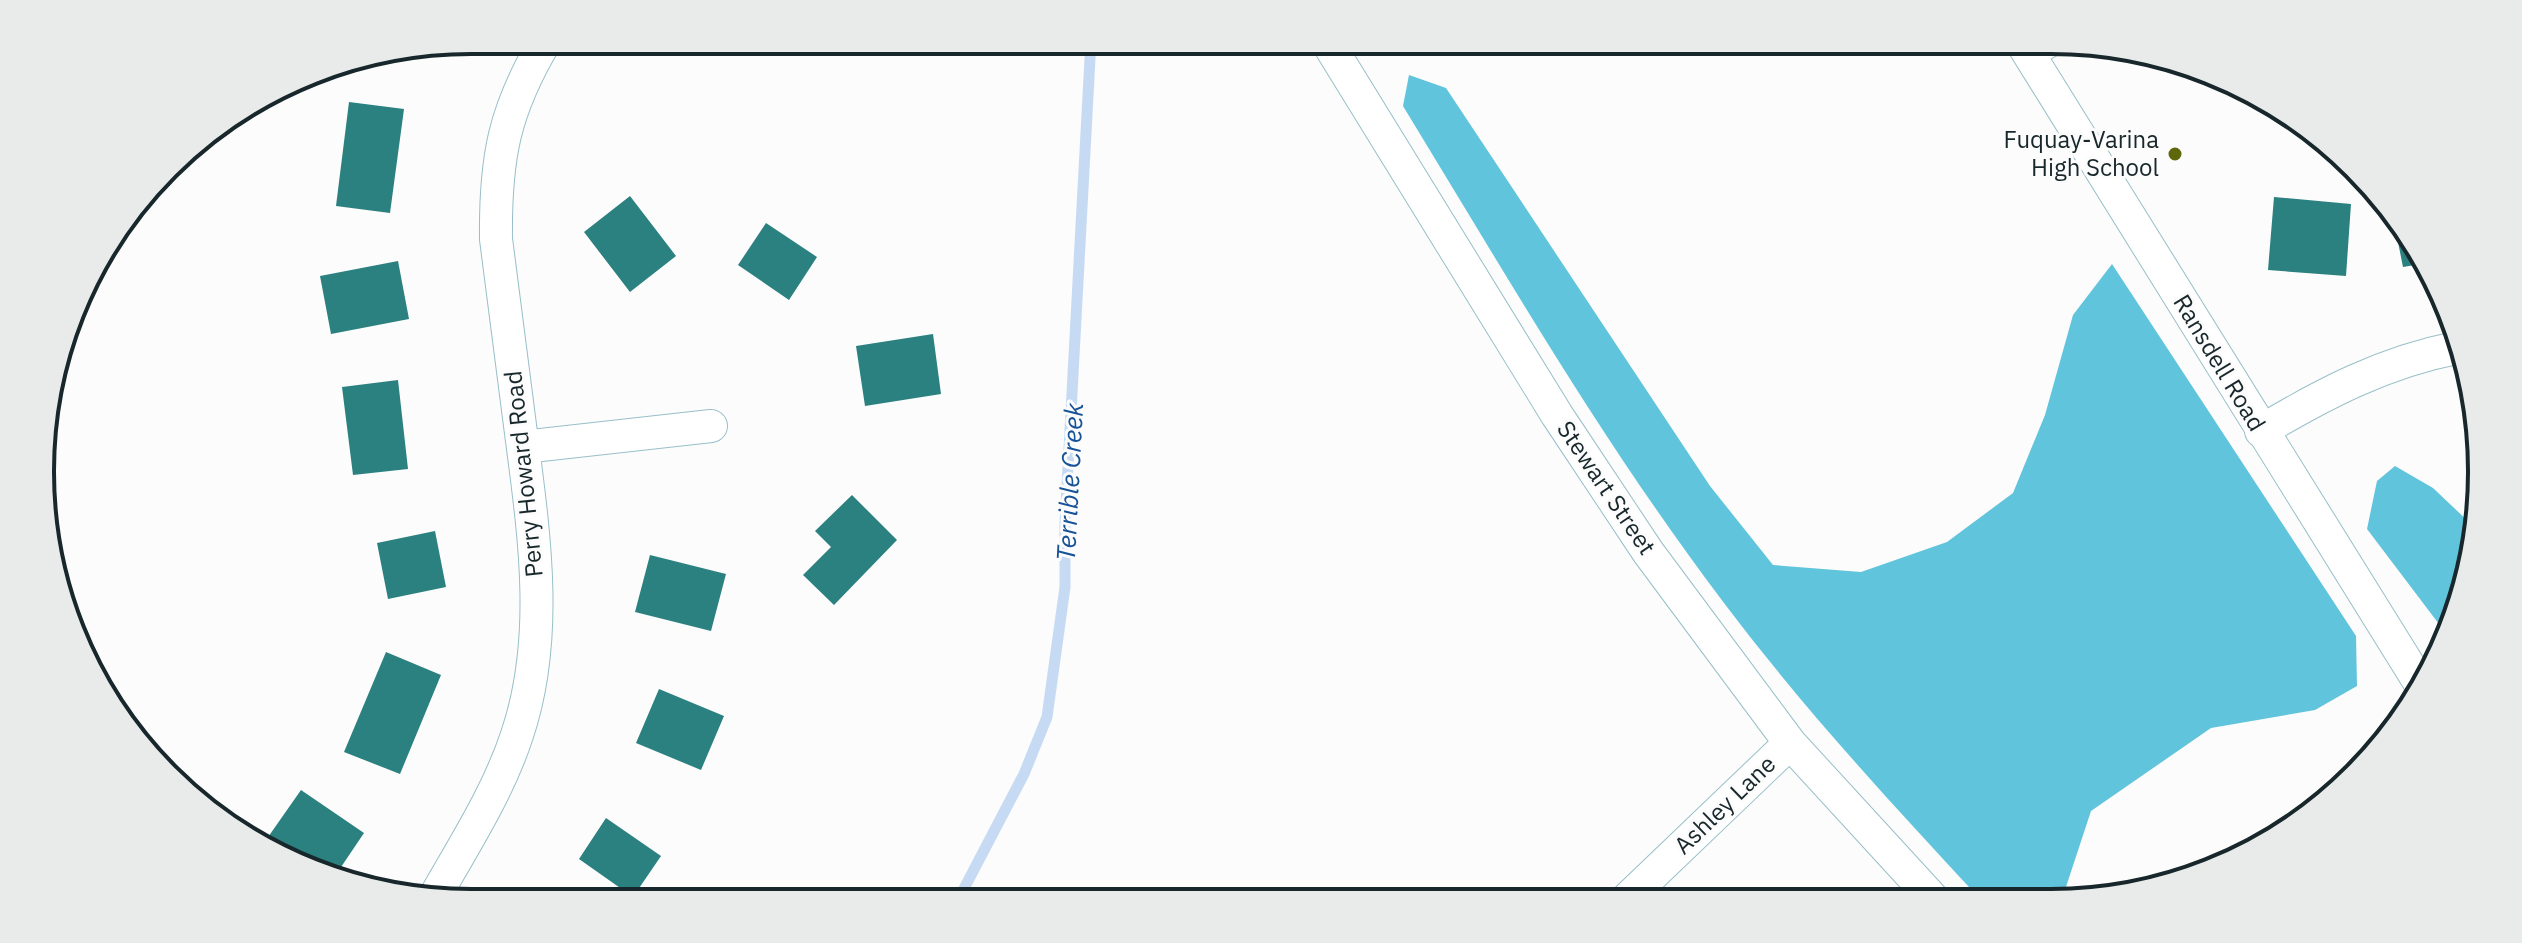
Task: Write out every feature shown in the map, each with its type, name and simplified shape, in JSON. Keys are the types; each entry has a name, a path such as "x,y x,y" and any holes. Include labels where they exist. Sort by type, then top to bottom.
{"street":[{"name":"Perry Howard Road","path":"440,888 499,779 517,735 530,685 537,631 535,558 496,239 495,190 501,142 513,105 539,54"},
{"name":"Stewart Street","path":"1335,54 1557,415 1648,552 1790,743 1924,889"},
{"name":"Ransdell Road","path":"2028,54 2415,675"},
{"path":"2261,431 2323,394 2367,375 2396,363 2450,350"},
{"path":"523,447 711,426"},
{"name":"Ashley Lane","path":"1637,889 1790,743"}],"shaded area":[{"path":"1409,75 1446,88 1710,486 1773,565 1861,572 1947,542 2013,493 2045,415 2073,315 2112,264 2356,636 2357,686 2315,710 2211,728 2091,811 2065,888 1971,889 1817,718 1680,544 1597,421 1403,106"},
{"path":"2395,466 2433,488 2465,518 2454,580 2439,624 2367,529 2377,481"}],"building":[{"path":"349,102 404,109 390,213 336,206"},
{"path":"630,196 676,256 630,292 584,232"},
{"path":"2274,197 2351,204 2346,276 2268,270"},
{"path":"766,223 817,257 789,300 738,265"},
{"path":"2397,239 2413,265 2403,267"},
{"path":"398,261 409,319 331,334 320,276"},
{"path":"933,334 941,394 865,406 856,346"},
{"path":"398,380 408,469 353,475 342,387"},
{"path":"852,495 897,540 834,605 803,575 831,547 815,531"},
{"path":"435,531 446,587 388,599 377,543"},
{"path":"650,555 726,574 711,631 635,612"},
{"path":"386,652 441,675 400,774 344,752"},
{"path":"659,689 724,716 701,770 636,743"},
{"path":"301,790 364,833 340,868 269,836"},
{"path":"606,818 661,856 638,889 622,889 579,859"}],"waterway":[{"name":"Terrible Creek","path":"964,889 1024,774 1047,717 1065,587 1065,523 1090,54"}],"place":[{"name":"Fuquay-Varina High School","path":"2175,154"}]}
